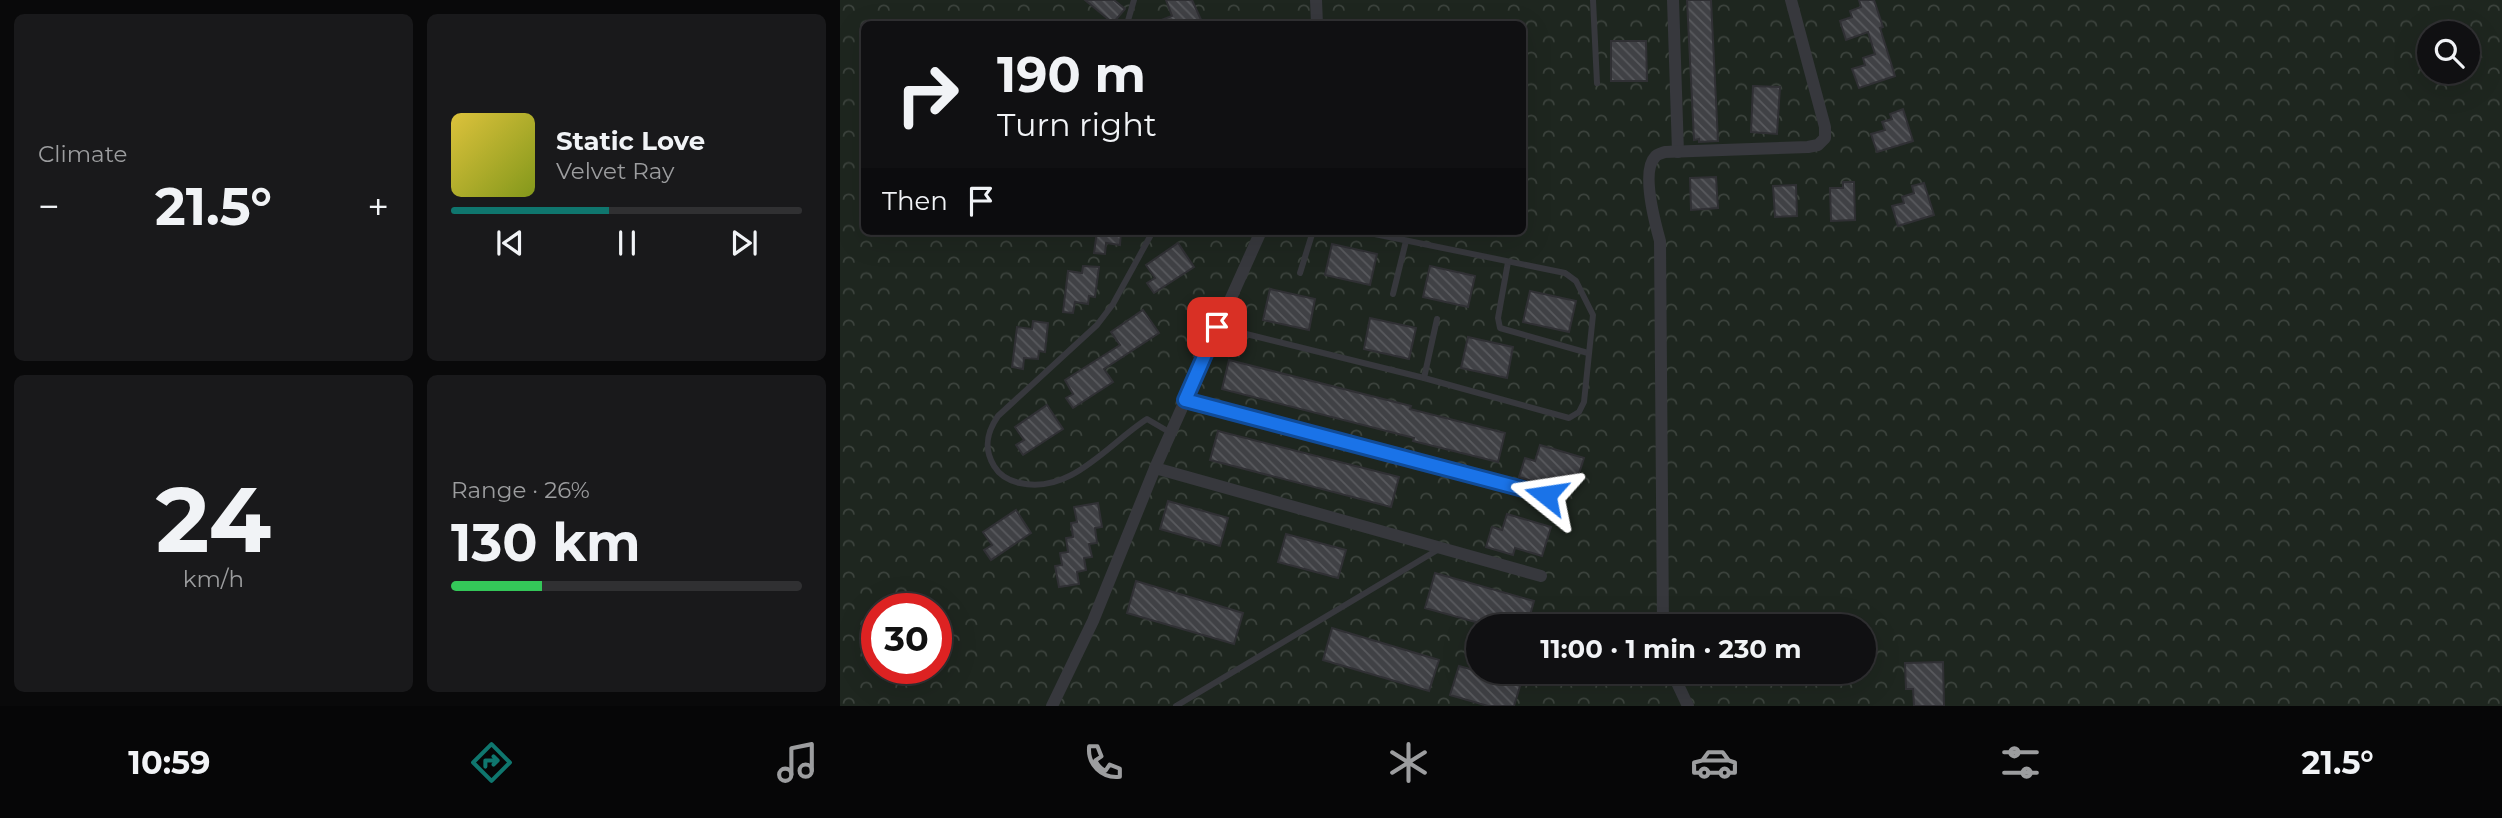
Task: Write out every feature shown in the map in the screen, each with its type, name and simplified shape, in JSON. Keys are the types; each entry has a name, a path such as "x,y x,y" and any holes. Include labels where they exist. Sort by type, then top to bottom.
{"street":[{"path":"1316,0 1317,21"},
{"path":"1672,0 1678,152"},
{"path":"1662,614 1660,241 1650,192 1651,163 1656,155 1665,152 1808,148 1818,145 1825,138 1825,127 1791,0"},
{"path":"1052,706 1093,621 1155,468 1259,235"},
{"path":"1185,400 1546,495"},
{"path":"1155,468 1541,576"},
{"path":"1678,684 1688,706"}],"lane":[{"path":"1128,21 1134,0"},
{"path":"1593,0 1597,83"},
{"path":"1151,235 1113,304 1097,325 998,416 988,431 987,450 995,468 1007,480 1037,486 1075,473 1147,419 1171,433"},
{"path":"1300,274 1312,235"},
{"path":"1217,327 1424,378 1569,418 1579,412 1584,401 1593,315 1576,281 1565,273 1378,235"},
{"path":"1393,294 1406,241"},
{"path":"1508,261 1497,318 1500,328 1588,353"},
{"path":"1424,378 1437,319"},
{"path":"1176,706 1440,548"}],"green space":[{"path":"840,0 2502,0 2502,706 840,706"}],"building":[{"path":"1085,0 1114,0 1125,9 1115,21 1111,21"},
{"path":"1166,0 1192,0 1202,21 1159,21 1172,16"},
{"path":"1687,0 1711,0 1718,141 1694,140"},
{"path":"1859,0 1874,0 1895,76 1859,88 1852,69 1865,65 1863,58 1875,54 1868,32 1846,40 1840,21 1852,17 1850,11 1861,7"},
{"path":"1611,41 1646,41 1647,81 1611,81"},
{"path":"1753,86 1780,87 1777,134 1751,132"},
{"path":"1903,109 1913,141 1877,152 1871,134 1885,130 1882,122 1892,119 1890,114"},
{"path":"1716,177 1718,208 1691,210 1690,178"},
{"path":"1843,182 1854,182 1855,220 1831,221 1830,188 1843,188"},
{"path":"1924,183 1934,215 1898,226 1892,206 1904,203 1902,197 1914,193 1912,186"},
{"path":"1796,185 1797,216 1775,217 1773,186"},
{"path":"1096,235 1121,235 1120,245 1106,243 1105,254 1094,253"},
{"path":"1178,243 1194,267 1154,293 1147,283 1155,278 1146,265"},
{"path":"1332,244 1377,254 1370,285 1325,275"},
{"path":"1083,266 1099,267 1095,297 1089,296 1088,304 1075,302 1073,313 1063,312 1068,271 1082,273"},
{"path":"1430,266 1475,276 1468,307 1423,297"},
{"path":"1270,289 1315,299 1309,330 1263,320"},
{"path":"1530,291 1576,301 1569,332 1523,322"},
{"path":"1143,310 1159,333 1104,369 1113,382 1073,408 1066,398 1073,394 1065,380 1120,345 1111,332"},
{"path":"1370,318 1416,328 1409,359 1364,349"},
{"path":"1033,321 1048,323 1045,352 1039,351 1038,359 1024,358 1023,369 1012,367 1017,327 1032,329"},
{"path":"1468,337 1513,347 1507,378 1461,368"},
{"path":"1229,360 1505,433 1498,462 1222,389"},
{"path":"1047,405 1063,429 1023,455 1016,445 1024,440 1015,427"},
{"path":"1218,431 1399,477 1391,507 1210,460"},
{"path":"1540,445 1584,458 1575,486 1548,478 1545,485 1519,477 1525,458 1535,461"},
{"path":"1168,501 1228,518 1220,546 1160,529"},
{"path":"1098,503 1102,527 1095,528 1097,543 1089,544 1092,557 1084,558 1086,570 1077,572 1079,584 1059,587 1055,566 1062,565 1060,553 1068,552 1066,538 1073,537 1071,523 1077,522 1074,507"},
{"path":"1016,510 1031,533 991,560 984,550 992,545 983,532"},
{"path":"1507,514 1551,527 1542,556 1515,548 1513,555 1486,547 1492,527 1502,530"},
{"path":"1286,534 1346,550 1338,578 1278,562"},
{"path":"1435,573 1534,601 1530,614 1466,614 1466,619 1425,608"},
{"path":"1136,581 1243,613 1234,644 1127,613"},
{"path":"1332,628 1439,660 1429,691 1323,660"},
{"path":"1943,662 1944,706 1914,706 1913,689 1906,689 1905,663"},
{"path":"1459,666 1466,668 1466,684 1521,684 1514,706 1488,706 1450,695"}],"route":[{"path":"1217,327 1185,400 1546,495"}]}
